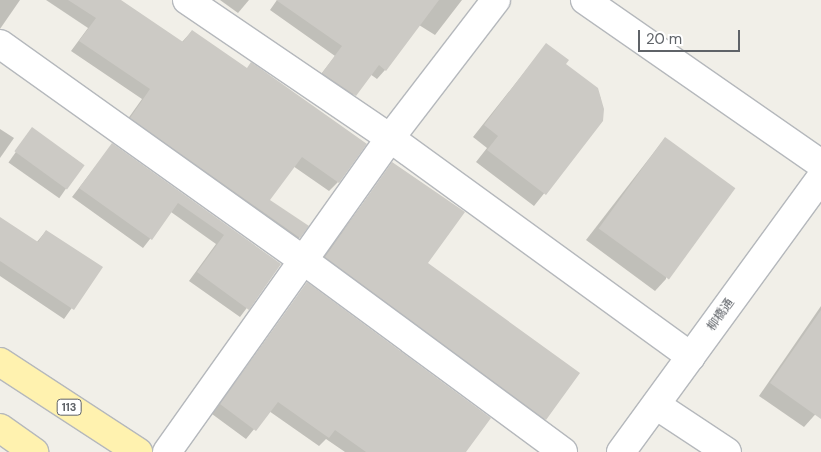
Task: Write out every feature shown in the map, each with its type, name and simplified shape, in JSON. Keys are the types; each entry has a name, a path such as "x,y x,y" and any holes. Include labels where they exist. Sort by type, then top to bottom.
{"main road":[{"name":"113","path":"0,362 138,452"},
{"path":"0,428 34,452"}],"street":[{"path":"187,0 390,138 691,357"},
{"path":"167,452 390,138 496,0"},
{"path":"584,0 821,164"},
{"path":"0,44 303,260 563,452"},
{"name":"柳橋通","path":"621,452 821,178"},
{"path":"656,405 727,452"}],"building":[{"path":"68,0 121,0 183,42 192,30 247,68 251,62 367,144 339,183 302,157 270,200 309,226 300,238 130,118 150,89 79,41 96,18"},
{"path":"276,0 439,0 386,71 379,65 356,96 322,73 342,46"},
{"path":"546,43 569,60 566,64 598,88 604,109 603,121 546,195 487,150 498,136 484,125"},
{"path":"32,127 85,165 67,189 14,151"},
{"path":"665,137 735,188 669,280 599,228"},
{"path":"112,143 281,264 249,310 197,272 224,235 178,203 152,240 79,188"},
{"path":"392,162 465,212 428,263 580,373 546,420 325,257"},
{"path":"0,217 38,242 46,230 103,267 74,310 0,261"},
{"path":"307,282 491,418 466,452 366,452 335,430 329,438 278,402 256,431 220,404"},
{"path":"821,310 821,419 770,383"}]}
